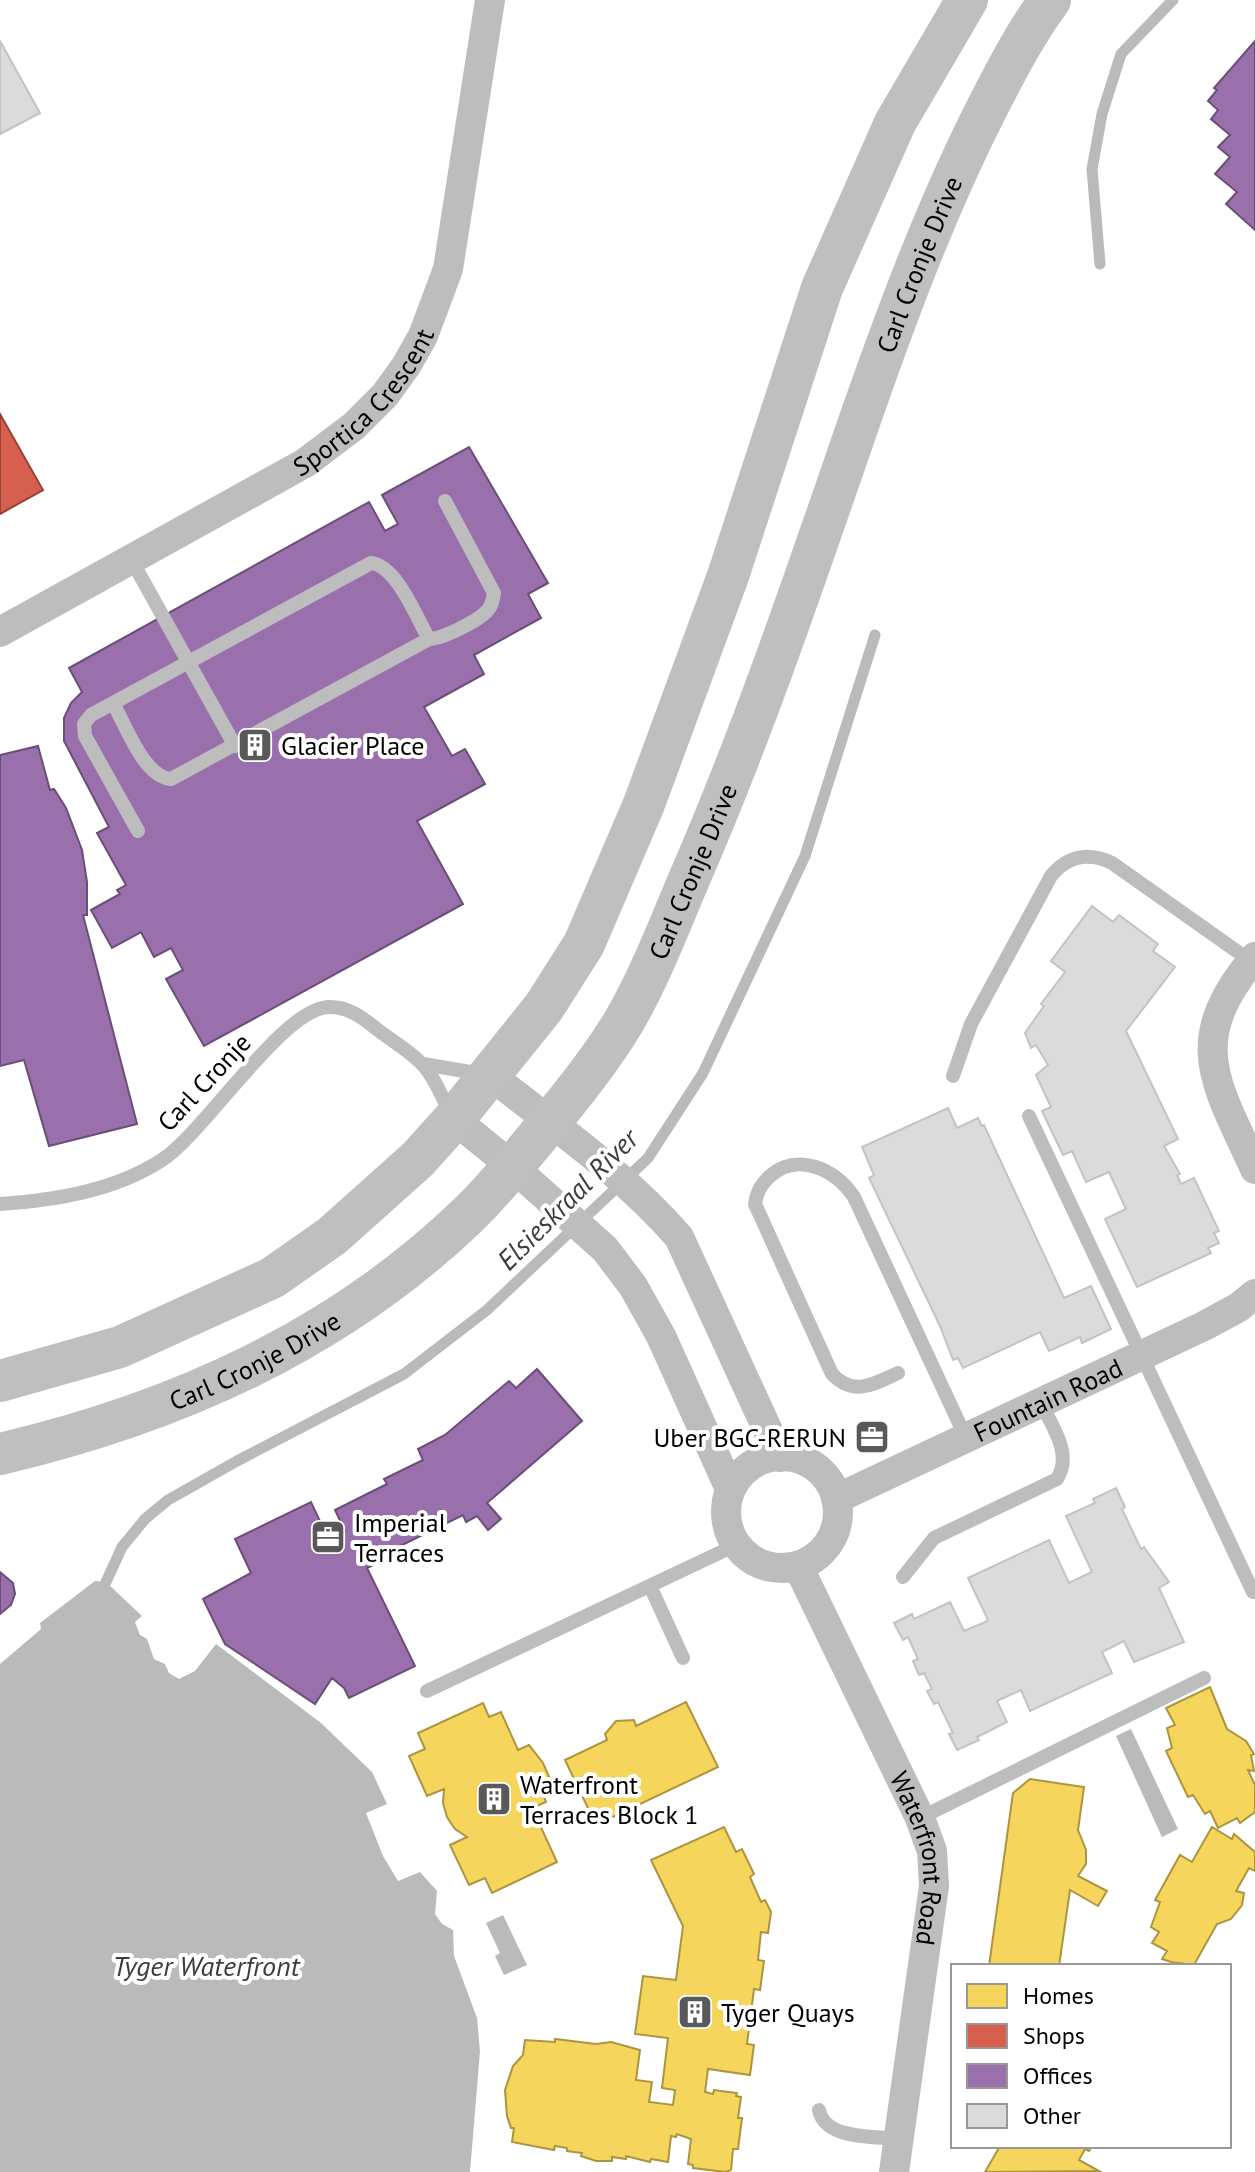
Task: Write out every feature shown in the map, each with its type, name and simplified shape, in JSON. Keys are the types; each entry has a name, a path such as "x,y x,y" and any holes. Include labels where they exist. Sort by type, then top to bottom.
{"main road":[{"path":"0,1381 120,1347 272,1278 332,1236 418,1159 544,1007 584,944 644,804 723,590 822,288 895,123 967,0"},
{"name":"Carl Cronje Drive","path":"0,1454 105,1427 153,1410 233,1376 330,1321 408,1266 467,1215 513,1167 593,1068 645,981 713,825 778,653 896,318 962,158 1026,32 1050,0"}],"street":[{"name":"Sportica Crescent","path":"0,632 331,446 370,411 406,366 437,303 448,269 490,0"},
{"path":"1253,961 1223,1003 1212,1037 1211,1057 1222,1098 1255,1169"},
{"path":"490,1075 602,1164 657,1212 679,1237 780,1457"},
{"path":"454,1119 605,1249 633,1286 661,1336 730,1489"},
{"name":"Fountain Road","path":"836,1499 1142,1355 1227,1313 1255,1294"},
{"path":"780,1457 804,1461 819,1470 830,1483 836,1499 836,1524 826,1547 813,1559 780,1569 762,1565 746,1556 736,1545 727,1526 725,1507 730,1489 741,1474 755,1463 780,1457"},
{"name":"Waterfront Road","path":"798,1566 920,1818 932,1851 934,1886 894,2172"}],"lane":[{"path":"113,703 149,768 163,778 180,777 429,639 438,639 482,615 493,602 491,585 445,501"},
{"path":"131,559 235,746"},
{"path":"138,831 83,730 87,719 371,563 379,564 392,575 429,639"},
{"path":"953,1076 971,1024 1043,889 1059,866 1070,860 1084,856 1099,857 1112,863 1253,961"},
{"name":"Carl Cronje","path":"0,1204 65,1198 125,1179 164,1159 205,1120 298,1019 328,1006 355,1012 423,1064 454,1119"},
{"name":"Carl Cronje","path":"423,1064 490,1075"},
{"path":"1029,1116 1253,1592"},
{"path":"898,1373 862,1388 845,1386 832,1374 757,1213 755,1204 760,1187 781,1167 798,1163 828,1171 847,1186 966,1438"},
{"path":"903,1577 934,1538 1057,1479 1065,1460 1041,1403"},
{"path":"427,1691 736,1545"},
{"path":"650,1586 683,1658"},
{"path":"920,1818 1204,1678"},
{"path":"819,2110 825,2123 838,2131 899,2139"}],"water":[{"name":"Tyger Waterfront","path":"95,1581 106,1582 142,1616 135,1622 140,1635 147,1639 154,1659 165,1664 169,1673 179,1679 195,1671 216,1644 321,1723 372,1772 387,1804 366,1813 383,1856 398,1881 420,1872 437,1891 435,1914 442,1924 453,1930 454,1956 477,2018 480,2051 470,2172 0,2172 0,1664 41,1629 40,1623"},
{"path":"1131,1729 1178,1829 1162,1837 1116,1736"},
{"path":"503,1915 527,1965 504,1975 495,1956 500,1953 486,1923"}],"building: Homes":[{"path":"1210,1687 1227,1729 1246,1741 1254,1754 1251,1755 1254,1771 1248,1770 1255,1785 1255,1812 1240,1823 1237,1818 1218,1828 1210,1811 1205,1814 1193,1795 1188,1797 1166,1751 1172,1748 1167,1728 1175,1725 1166,1708"},
{"path":"686,1702 718,1767 596,1825 565,1760 607,1740 605,1734 616,1721 634,1720 636,1726"},
{"name":"Waterfront Terraces Block 1","path":"483,1703 489,1717 501,1712 518,1750 529,1745 543,1763 550,1779 539,1784 546,1802 532,1808 557,1862 492,1893 485,1878 469,1885 450,1845 467,1837 455,1829 447,1817 443,1803 444,1789 427,1796 409,1756 425,1749 418,1733"},
{"path":"1030,1779 1084,1787 1078,1830 1086,1850 1086,1864 1078,1876 1107,1891 1098,1906 1070,1890 1059,1964 989,1964 1013,1793"},
{"name":"Tyger Quays","path":"724,1827 736,1852 742,1849 754,1874 750,1877 761,1902 765,1900 771,1912 768,1933 761,1932 758,1960 764,1961 760,1990 754,1989 747,2044 754,2045 750,2075 708,2069 705,2092 737,2093 736,2096 741,2097 738,2149 733,2149 731,2170 693,2168 688,2164 691,2139 677,2134 676,2137 671,2136 668,2162 651,2159 650,2162 626,2156 626,2159 612,2157 612,2161 596,2161 581,2156 582,2153 567,2151 567,2148 555,2146 554,2150 512,2142 514,2128 511,2128 507,2116 505,2090 513,2066 523,2055 525,2040 611,2042 640,2050 636,2080 652,2082 649,2102 673,2105 675,2090 662,2088 668,2038 635,2034 643,1976 676,1980 683,1926 651,1860"},
{"path":"1212,1827 1232,1839 1234,1834 1255,1852 1255,1871 1249,1868 1236,1891 1244,1893 1242,1905 1231,1919 1217,1924 1195,1964 1171,1962 1162,1959 1167,1951 1152,1943 1159,1932 1151,1927 1160,1902 1155,1900 1180,1855 1192,1862"},
{"path":"999,2148 1091,2148 1089,2151 1085,2149 1079,2160 1099,2171 985,2172"}],"building: Shops":[{"path":"0,414 43,490 0,514"}],"building: Offices":[{"path":"1255,41 1255,230 1226,204 1237,192 1215,174 1230,157 1218,147 1230,135 1211,119 1218,110 1208,101 1217,90 1214,88"},
{"name":"Glacier Place","path":"469,447 548,583 528,594 541,618 474,655 484,674 424,707 452,756 465,749 485,784 417,821 463,904 204,1046 166,979 183,970 171,948 154,957 141,932 112,948 91,910 120,894 117,890 126,885 97,833 109,827 64,741 64,718 71,703 82,692 69,668 369,502 385,531 398,524 382,495"},
{"path":"38,746 50,790 54,789 66,808 82,850 87,882 87,915 83,915 137,1124 49,1146 24,1060 0,1066 0,755"},
{"name":"Imperial Terraces","path":"537,1369 582,1421 487,1503 501,1519 488,1530 477,1516 466,1522 463,1515 390,1551 392,1556 367,1568 415,1666 349,1698 344,1688 332,1678 315,1704 225,1644 203,1599 251,1573 235,1539 311,1502 325,1532 332,1528 335,1535 345,1531 335,1510 387,1484 384,1479 423,1460 418,1449 445,1435 509,1381 516,1388"},
{"path":"0,1572 13,1583 15,1594 11,1605 0,1614"}],"building: Other":[{"path":"0,41 40,113 0,134"},
{"path":"1092,906 1113,922 1119,915 1158,944 1153,951 1175,967 1126,1031 1178,1139 1164,1146 1180,1174 1177,1175 1181,1184 1194,1178 1219,1231 1214,1233 1219,1243 1208,1248 1211,1253 1137,1287 1105,1219 1126,1209 1109,1172 1086,1182 1072,1151 1063,1155 1042,1111 1051,1107 1036,1075 1048,1065 1036,1045 1031,1048 1025,1033 1044,1006 1041,1004 1065,972 1051,961"},
{"path":"948,1108 957,1128 978,1118 984,1125 1064,1298 1091,1286 1111,1329 1082,1343 1080,1337 1049,1351 1040,1332 963,1368 958,1358 953,1360 940,1326 869,1178 874,1175 862,1147"},
{"path":"1116,1488 1125,1507 1122,1509 1141,1549 1144,1547 1169,1582 1159,1588 1184,1642 1134,1662 1124,1641 1102,1652 1112,1673 1030,1711 1021,1690 997,1701 1007,1722 957,1750 949,1734 953,1733 938,1702 934,1704 927,1691 932,1689 924,1673 919,1675 913,1661 918,1659 908,1637 903,1640 894,1623 912,1614 914,1619 950,1602 964,1631 983,1623 988,1620 968,1578 1049,1540 1069,1583 1092,1572 1066,1516 1095,1503 1093,1499"}],"waterway":[{"name":"Elsieskraal River","path":"1100,264 1092,169 1102,114 1121,54 1173,0"},
{"name":"Elsieskraal River","path":"106,1582 122,1547 145,1519 168,1500 404,1374 487,1310 648,1158 703,1073 805,856 875,635"}],"place":[{"name":"Glacier Place","path":"255,745"},
{"name":"Uber BGC-RERUN","path":"872,1437"},
{"name":"Imperial Terraces","path":"328,1537"},
{"name":"Waterfront Terraces Block 1","path":"494,1799"},
{"name":"Tyger Quays","path":"695,2012"}]}
